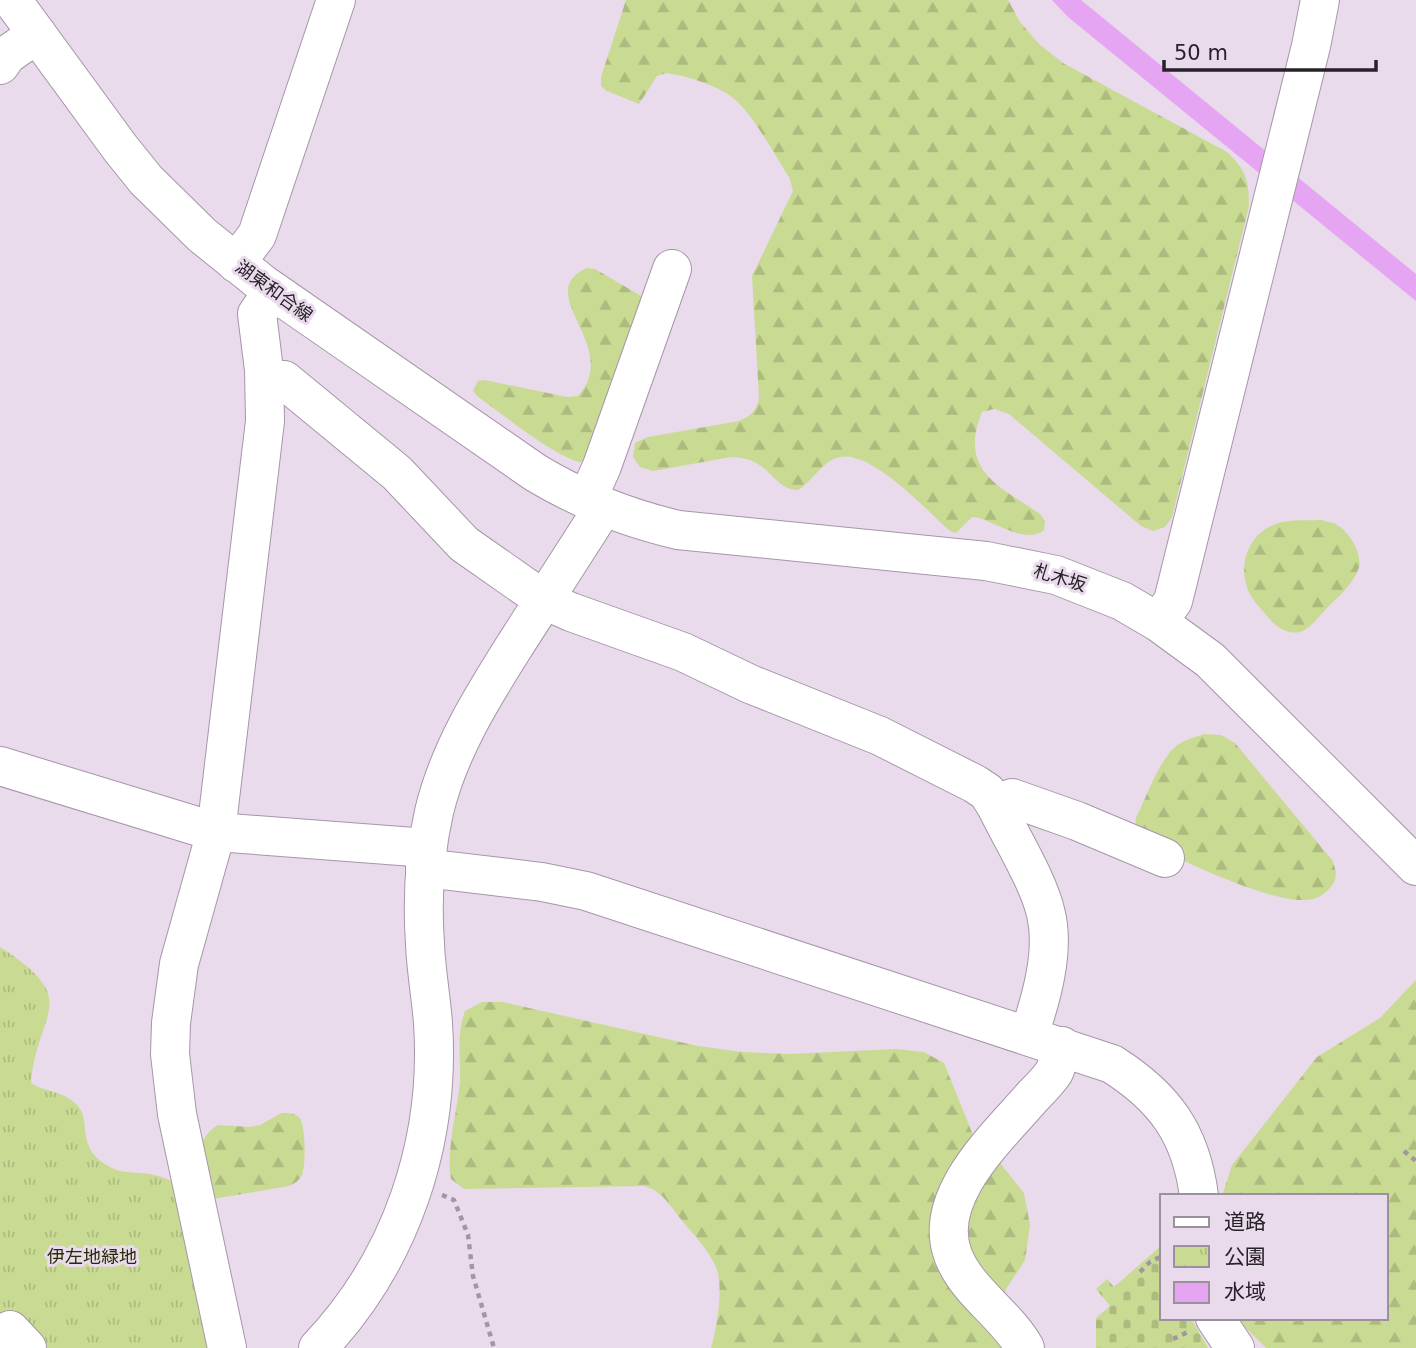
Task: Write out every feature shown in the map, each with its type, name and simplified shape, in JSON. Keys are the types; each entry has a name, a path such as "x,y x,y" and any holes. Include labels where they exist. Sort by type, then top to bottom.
{"street":[{"name":"湖東和合線","path":"12,0 146,180 202,235 273,291 536,472 595,504"},
{"path":"236,263 257,234 336,0"},
{"path":"1158,622 1173,601 1320,0"},
{"path":"0,65 7,55 37,34"},
{"path":"318,1348 369,1285 395,1237 415,1186 428,1133 434,1078 433,1024 423,900 426,858 434,811 447,768 466,727 544,600 595,504 606,456 672,269"},
{"path":"227,1348 177,1114 170,1054 179,964 216,832 264,434 265,382 257,314 273,291"},
{"path":"265,382 284,380 397,473 464,544 544,600 683,652 750,684 880,736 987,792 1041,898 1049,928 1045,1041 1053,1072 974,1166 957,1194 948,1225 953,1256 970,1282 1010,1325 1025,1348"},
{"name":"札木坂","path":"595,504 641,521 678,530 1021,566 1089,587 1122,601 1158,622 1218,668 1416,866"},
{"path":"0,766 216,832 426,858 586,891 1045,1041 1112,1065 1139,1082 1162,1105 1180,1132 1192,1162 1199,1194"},
{"path":"996,806 1012,798 1077,821 1165,858"},
{"path":"1216,1320 1235,1348"},
{"path":"0,1340 10,1330 27,1348"}],"path":[{"path":"1404,1151 1416,1161"},
{"path":"415,1186 448,1196 458,1207 468,1235 473,1276 494,1348"},
{"path":"1140,1272 1160,1257"}],"green space":[{"path":"626,0 1008,0 1020,22 1039,44 1063,63 1227,152 1245,176 1249,206 1172,517 1165,527 1153,531 1141,526 1009,414 994,409 982,412 976,432 975,449 979,463 997,485 1040,514 1045,521 1044,530 1037,534 1021,534 972,517 956,533 950,531 883,472 853,457 834,459 798,490 782,485 763,467 744,458 731,457 653,471 640,467 633,457 635,443 648,437 739,421 755,410 759,398 752,276 793,191 790,179 756,124 740,104 719,89 666,73 657,76 639,104 601,86 601,77"},
{"path":"587,268 595,269 643,297 589,460 579,462 536,439 477,396 473,390 478,381 485,380 567,397 578,396 589,377 590,358 568,292 572,279"},
{"path":"1322,520 1342,528 1351,539 1359,558 1358,570 1345,590 1311,625 1300,632 1286,631 1271,620 1251,596 1244,574 1247,552 1252,542 1268,527 1289,521"},
{"path":"1204,734 1221,735 1235,743 1332,860 1335,879 1323,894 1316,898 1300,900 1280,897 1231,881 1144,843 1135,827 1136,818 1158,771 1177,745"},
{"name":"伊左地緑地","path":"0,947 26,965 41,981 48,995 49,1008 31,1083 65,1096 75,1103 84,1118 91,1151 98,1159 121,1171 162,1177 174,1182 216,1348 0,1348"},
{"path":"1416,980 1416,1348 1266,1348 1240,1320 1388,1320 1388,1194 1223,1194 1232,1165 1317,1057 1380,1018"},
{"path":"482,1002 502,1002 698,1046 743,1052 790,1054 896,1049 924,1052 944,1063 977,1145 1000,1163 1024,1193 1030,1225 1025,1260 1006,1289 1001,1312 1003,1348 711,1348 720,1296 716,1267 669,1203 656,1191 644,1186 464,1189 451,1179 450,1167 460,1082 460,1038 465,1011"},
{"path":"282,1113 295,1115 301,1121 305,1154 300,1179 289,1186 213,1199 201,1158 203,1140 209,1132 218,1125 260,1125"},
{"path":"1160,1247 1160,1320 1192,1320 1208,1348 1096,1348 1096,1318 1110,1306 1096,1289 1107,1279 1114,1287"}],"water":[{"path":"1052,0 1081,0 1416,274 1416,301 1068,17"}]}
